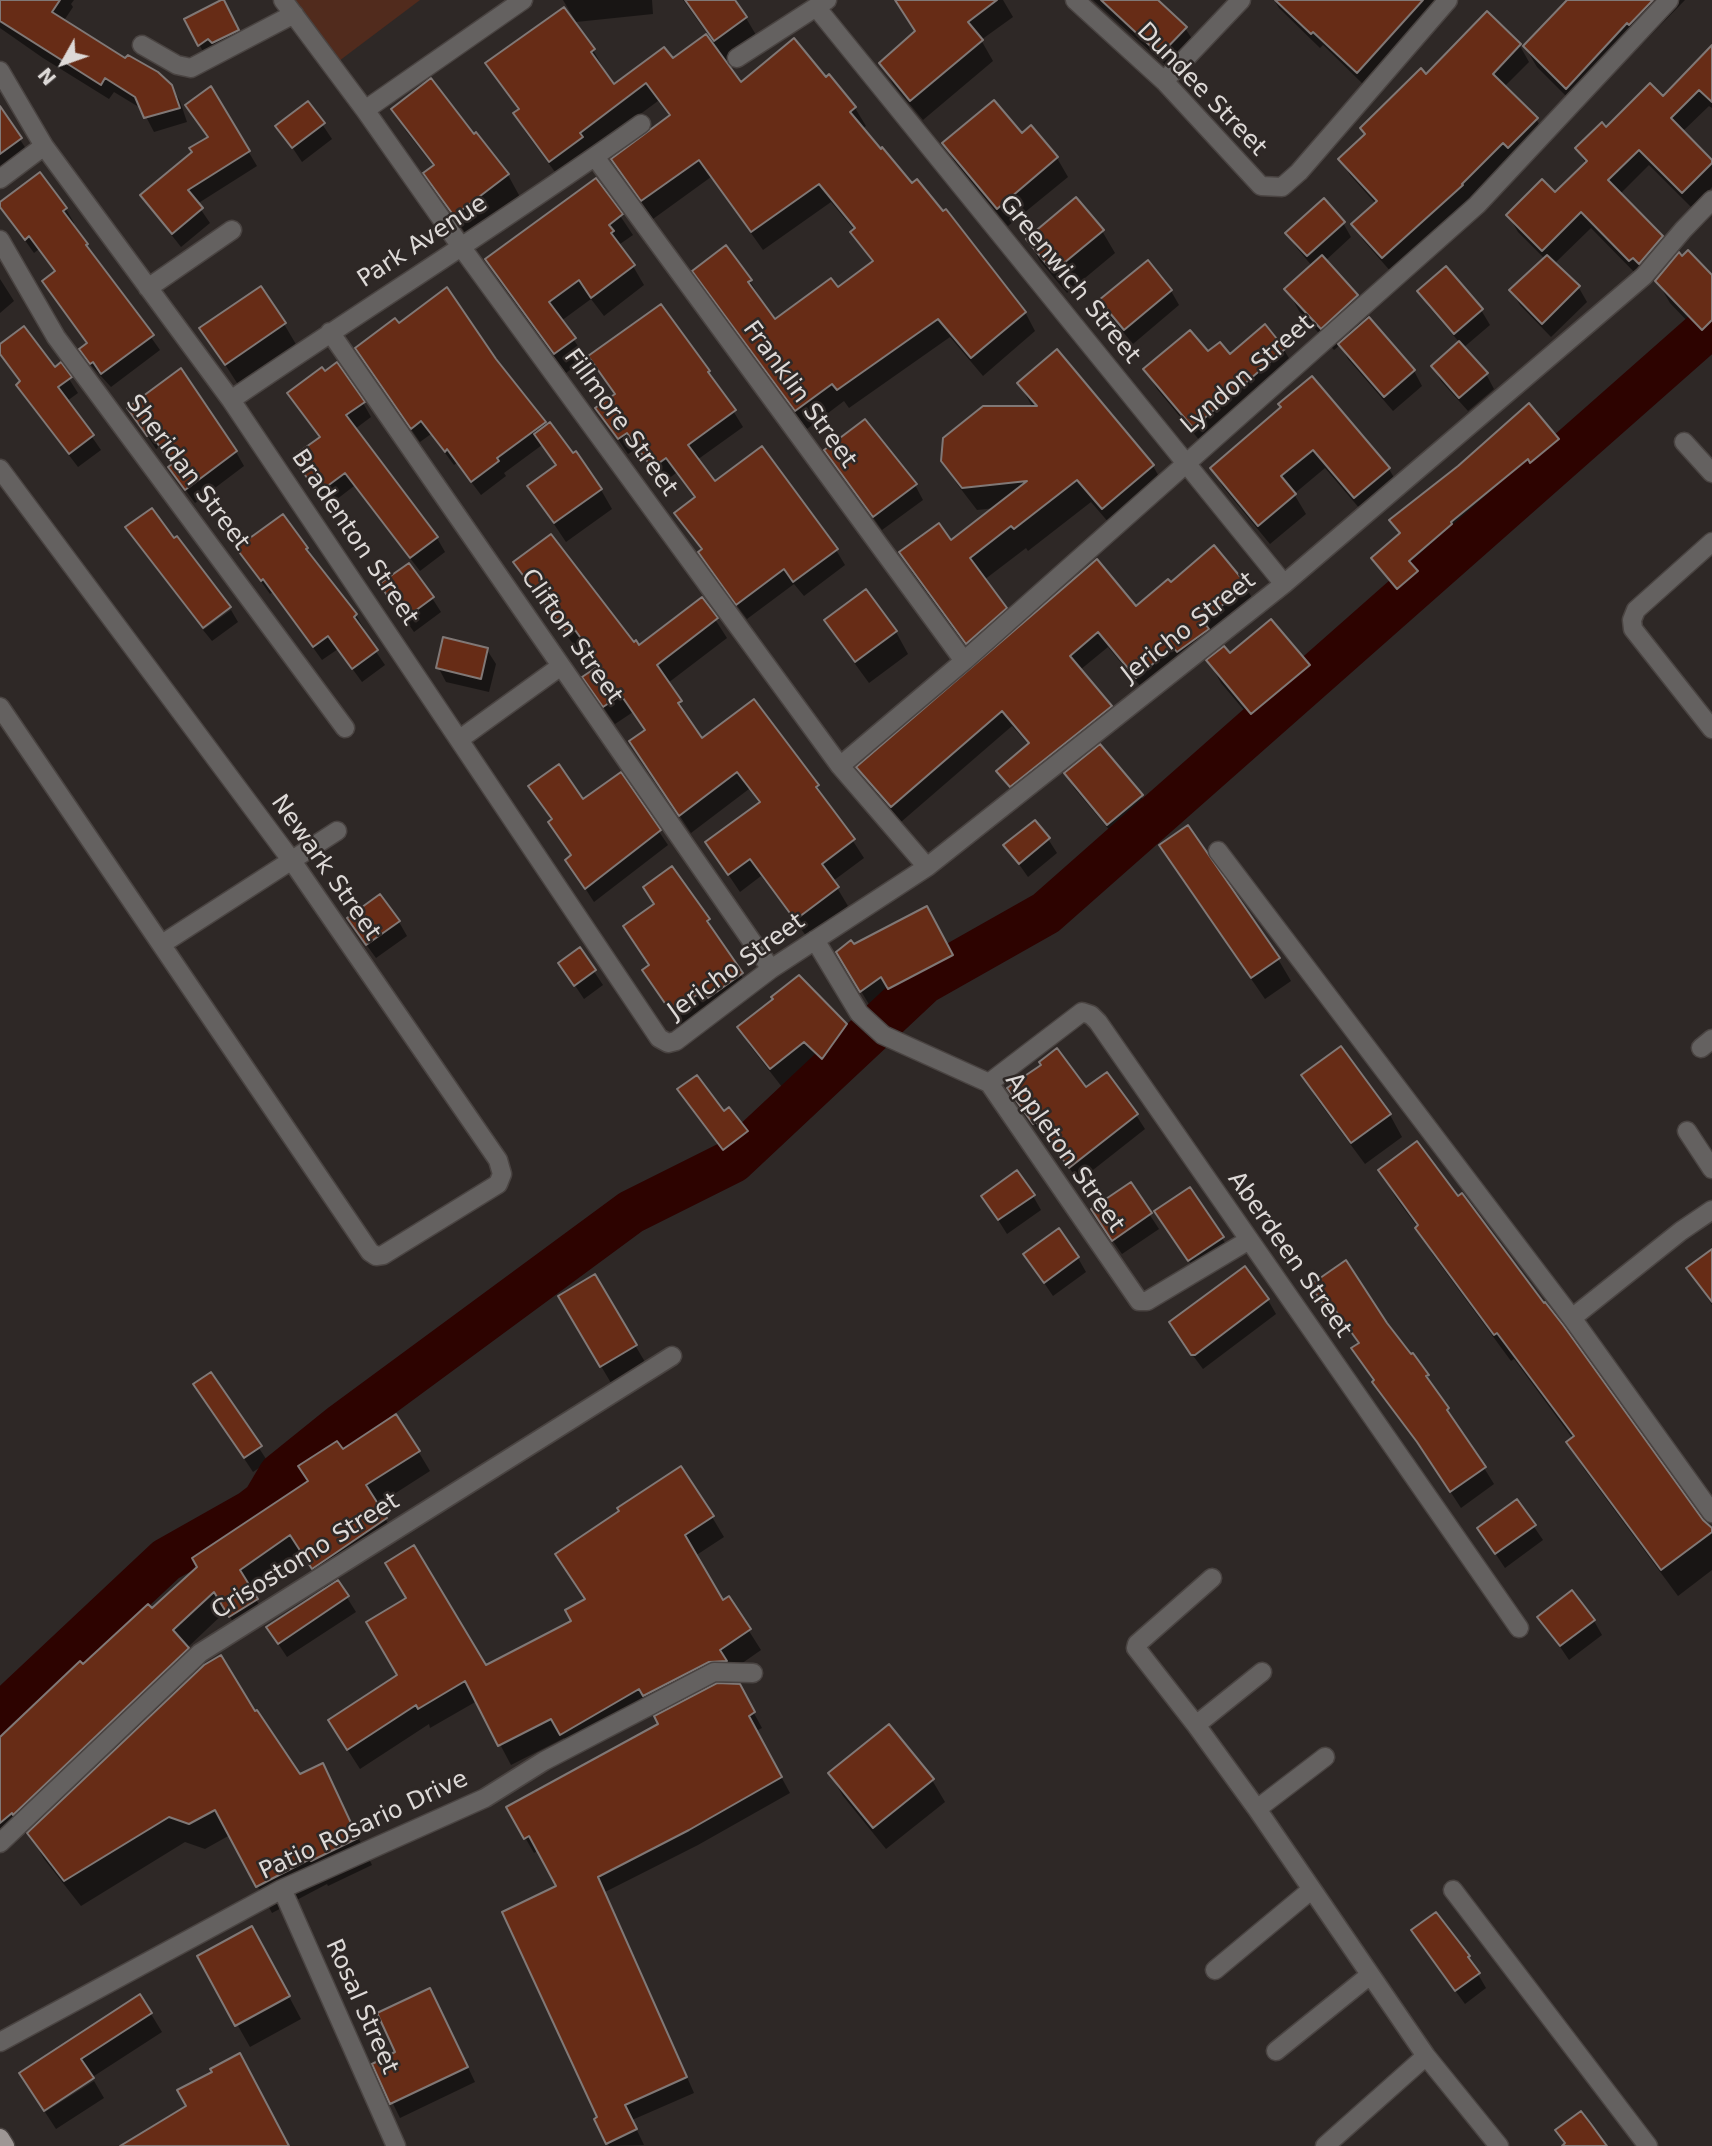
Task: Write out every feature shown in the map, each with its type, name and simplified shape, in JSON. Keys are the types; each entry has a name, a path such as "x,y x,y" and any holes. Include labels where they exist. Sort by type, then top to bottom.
{"main road":[{"path":"0,2138 5,2146"}],"street":[{"path":"365,110 523,0"},
{"name":"Dundee Street","path":"1075,0 1164,81 1261,186 1282,187 1299,172 1448,0"},
{"path":"1164,81 1241,0"},
{"name":"Lyndon Street","path":"840,766 964,661 1477,205 1669,0"},
{"path":"737,58 821,4"},
{"name":"Greenwich Street","path":"821,4 1284,584"},
{"path":"142,45 177,65 191,68 289,7"},
{"name":"Fillmore Street","path":"289,7 840,766 927,867"},
{"name":"Bradenton Street","path":"0,71 44,146 232,400 659,1038"},
{"name":"Park Avenue","path":"232,400 330,332 462,248 641,124"},
{"path":"0,179 44,146"},
{"name":"Franklin Street","path":"595,157 964,661"},
{"name":"Jericho Street","path":"659,1038 668,1043 676,1041 771,969 927,867 1284,584 1644,276 1712,200"},
{"path":"148,288 232,230"},
{"name":"Sheridan Street","path":"0,240 56,337 345,727"},
{"name":"Clifton Street","path":"330,332 771,969"},
{"path":"1684,442 1712,473"},
{"name":"Newark Street","path":"0,470 292,861 498,1160 502,1174 498,1184 383,1255 376,1256 370,1252 162,944"},
{"path":"1712,542 1636,610 1632,620 1633,629 1712,729"},
{"path":"460,739 562,666"},
{"path":"0,707 162,944 337,831"},
{"path":"1218,852 1572,1318 1712,1513"},
{"name":"Appleton Street","path":"815,940 859,1013 883,1035 989,1083 1139,1301 1147,1301 1249,1240"},
{"name":"Aberdeen Street","path":"989,1083 1082,1012 1091,1015 1519,1628"},
{"path":"1687,1131 1712,1169"},
{"path":"1572,1318 1681,1231 1712,1210"},
{"name":"Crisostomo Street","path":"0,1843 200,1653 672,1356"},
{"path":"1212,1578 1137,1644 1136,1648 1257,1809 1426,2056 1499,2146"},
{"name":"Patio Rosario Drive","path":"0,2042 282,1889 485,1798 544,1761 714,1672 753,1673"},
{"path":"1196,1725 1262,1672"},
{"path":"1257,1809 1325,1757"},
{"name":"Rosal Street","path":"282,1889 395,2146"},
{"path":"1215,1970 1311,1890"},
{"path":"1453,1890 1648,2146"},
{"path":"1276,2051 1370,1975"},
{"path":"1325,2146 1426,2056"}],"shaded area":[{"path":"293,0 420,0 339,61"}],"building":[{"path":"0,0 60,0 52,12 125,58 128,55 158,72 172,85 180,108 144,118 135,97 105,78 101,85 0,21"},
{"path":"224,0 239,30 212,43 208,39 198,46 184,19"},
{"path":"685,0 735,0 747,17 714,41"},
{"path":"895,0 997,0 968,22 983,40 910,101 879,63 915,31"},
{"path":"1101,0 1158,0 1187,27 1160,55"},
{"path":"1275,0 1423,0 1357,73"},
{"path":"1567,0 1653,0 1629,25 1627,23 1566,89 1523,46"},
{"path":"564,7 595,49 591,52 614,84 664,47 673,58 706,34 741,82 794,38 826,77 829,74 856,107 850,112 881,149 882,147 912,183 917,179 943,211 946,209 1026,312 971,358 938,319 837,390 832,384 795,411 692,271 726,245 752,280 748,282 775,319 831,278 838,287 873,261 850,232 855,228 819,184 751,232 699,160 641,201 611,159 670,115 646,83 580,133 583,137 549,162 513,113 519,109 485,63"},
{"path":"1487,11 1521,44 1493,74 1538,118 1508,148 1503,143 1463,185 1382,258 1351,224 1377,201 1338,159 1365,134 1360,128 1421,68 1426,74"},
{"path":"1712,45 1712,102 1699,90 1671,118 1712,163 1682,193 1639,150 1608,180 1663,236 1639,264 1633,258 1629,261 1581,212 1542,251 1506,215 1542,179 1555,192 1587,161 1575,148 1602,122 1606,127 1650,83 1663,96"},
{"path":"431,78 509,174 454,216 423,173 434,165 391,109"},
{"path":"211,86 250,151 188,190 203,208 172,234 140,195 192,152 189,148 208,137 185,105"},
{"path":"994,100 1022,133 1031,125 1058,157 997,209 942,143"},
{"path":"308,101 325,123 292,148 275,126"},
{"path":"0,106 22,138 0,154"},
{"path":"40,172 67,208 63,211 88,244 86,245 154,335 101,374 79,349 87,343 42,281 55,271 29,236 25,240 0,207 0,202"},
{"path":"596,178 623,214 609,225 614,231 611,233 635,265 591,298 579,280 549,302 576,338 554,354 485,259"},
{"path":"1076,197 1104,230 1053,272 1026,239"},
{"path":"1324,198 1345,222 1307,256 1285,233"},
{"path":"1688,250 1712,275 1712,320 1702,330 1655,281 1679,252 1682,256"},
{"path":"1322,255 1358,295 1321,329 1284,289"},
{"path":"1547,255 1580,286 1542,324 1509,290"},
{"path":"1148,260 1172,290 1124,330 1099,300"},
{"path":"1446,266 1483,309 1454,334 1417,291"},
{"path":"261,286 286,323 225,365 199,328"},
{"path":"447,287 496,359 546,422 497,458 499,461 471,482 447,449 445,452 421,421 411,429 355,348 395,318 399,323"},
{"path":"661,304 736,410 688,445 715,481 762,446 838,549 793,582 784,569 736,605 698,552 702,549 674,513 695,497 666,458 652,468 627,433 618,439 595,408 615,394 588,356"},
{"path":"1369,317 1415,370 1384,397 1338,344"},
{"path":"1265,324 1285,349 1193,428 1143,369 1190,330 1208,351 1220,342 1230,354"},
{"path":"24,326 55,367 61,362 72,377 58,387 94,435 69,454 16,385 20,381 0,354 0,344"},
{"path":"1459,341 1488,373 1459,398 1431,366"},
{"path":"1057,349 1154,465 1102,509 1077,480 1014,529 1011,526 970,558 1007,608 966,644 899,552 939,523 951,540 1027,481 962,488 941,461 943,438 983,406 1037,406 1017,383"},
{"path":"337,362 365,402 346,415 438,537 410,558 345,473 318,493 292,457 320,437 287,393 322,367 325,371"},
{"path":"181,368 237,451 185,490 168,467 172,464 150,433 147,436 127,408"},
{"path":"1312,376 1390,468 1354,498 1313,450 1281,476 1296,494 1258,526 1210,468 1281,407 1278,404"},
{"path":"1529,403 1559,439 1530,463 1528,459 1451,522 1452,524 1409,561 1418,571 1397,589 1371,558 1400,533 1389,520 1458,466"},
{"path":"865,419 917,484 873,517 824,450"},
{"path":"550,422 573,453 576,451 602,489 554,523 527,486 556,465 534,434"},
{"path":"152,508 231,607 203,628 125,527"},
{"path":"283,514 308,548 306,549 357,614 354,617 378,650 352,669 328,636 313,647 263,579 261,581 236,548"},
{"path":"551,534 639,645 702,597 718,618 657,665 682,701 678,703 702,738 754,699 819,785 816,787 855,839 822,864 839,887 795,920 750,859 728,875 705,842 760,802 737,772 679,816 629,741 645,730 621,695 603,707 582,677 600,665 575,630 568,635 513,562"},
{"path":"1214,545 1247,585 1203,621 1209,629 1177,652 1173,647 1136,678 1098,632 1070,656 1112,706 1010,787 996,771 1029,743 1002,711 891,807 856,767 1097,559 1136,606 1168,579 1171,582"},
{"path":"409,563 434,597 404,619 379,584"},
{"path":"866,589 897,631 855,662 824,620"},
{"path":"1271,619 1310,665 1251,714 1206,660 1224,646 1230,653"},
{"path":"443,637 488,648 481,679 436,668"},
{"path":"1100,744 1143,795 1107,825 1064,773"},
{"path":"559,764 583,799 621,772 661,830 585,889 565,860 571,855 548,822 552,819 528,786"},
{"path":"1035,820 1050,838 1019,864 1003,845"},
{"path":"1188,825 1280,958 1251,978 1159,845"},
{"path":"672,866 710,919 707,921 743,973 708,998 703,991 671,1012 642,970 649,965 623,926 654,904 643,887"},
{"path":"380,894 400,921 366,945 347,918"},
{"path":"927,906 953,955 888,989 881,977 860,992 836,952 851,940 854,944"},
{"path":"580,947 596,970 574,986 558,963"},
{"path":"799,975 847,1024 822,1059 804,1042 770,1069 737,1027"},
{"path":"1341,1046 1391,1114 1351,1143 1301,1075"},
{"path":"1057,1048 1086,1087 1107,1072 1138,1114 1069,1168 1007,1088 1041,1065 1039,1062"},
{"path":"697,1075 724,1111 729,1107 748,1131 723,1150 677,1089"},
{"path":"1417,1141 1458,1196 1462,1193 1563,1325 1703,1520 1712,1528 1712,1532 1661,1570 1566,1442 1574,1436 1497,1333 1494,1335 1415,1228 1418,1225 1378,1170"},
{"path":"1017,1170 1035,1195 998,1220 981,1196"},
{"path":"1131,1182 1152,1213 1112,1241 1091,1209"},
{"path":"1190,1187 1224,1237 1188,1261 1154,1211"},
{"path":"1059,1228 1079,1257 1044,1283 1023,1254"},
{"path":"1712,1249 1712,1302 1686,1268"},
{"path":"1346,1260 1387,1323 1429,1375 1426,1376 1486,1467 1450,1492 1351,1348 1359,1343 1333,1307 1328,1311 1310,1285"},
{"path":"1245,1266 1269,1299 1195,1355 1191,1355 1169,1322"},
{"path":"595,1274 637,1345 600,1367 558,1296"},
{"path":"211,1372 262,1446 244,1458 193,1384"},
{"path":"396,1414 420,1451 366,1485 387,1518 312,1569 290,1535 240,1570 258,1599 229,1617 214,1592 173,1630 189,1648 13,1815 12,1813 0,1823 0,1737 80,1661 83,1664 148,1604 152,1608 197,1567 192,1558 308,1481 298,1466 337,1441 343,1449"},
{"path":"681,1466 714,1516 685,1535 723,1600 729,1596 751,1629 720,1650 727,1661 709,1662 643,1696 639,1689 560,1735 551,1719 498,1746 465,1681 418,1709 416,1705 347,1750 328,1720 397,1675 366,1622 406,1598 385,1563 414,1545 486,1665 571,1621 565,1610 585,1599 555,1554 619,1511 617,1508"},
{"path":"1517,1499 1536,1525 1495,1554 1477,1528"},
{"path":"338,1580 349,1596 278,1644 266,1627"},
{"path":"1572,1590 1595,1620 1560,1646 1537,1617"},
{"path":"221,1655 255,1711 257,1710 300,1774 323,1763 358,1838 256,1887 215,1810 189,1824 169,1817 64,1881 27,1833 204,1665"},
{"path":"717,1683 740,1684 755,1712 749,1716 782,1777 689,1830 598,1877 687,2077 625,2105 637,2129 606,2144 594,2119 597,2117 502,1912 556,1886 529,1836 524,1839 506,1807 658,1724 654,1716"},
{"path":"889,1724 934,1779 873,1828 828,1773"},
{"path":"1436,1912 1480,1973 1455,1991 1411,1930"},
{"path":"252,1926 290,1996 235,2026 197,1956"},
{"path":"430,1988 468,2067 390,2104 372,2064 395,2052 377,2013"},
{"path":"140,1994 152,2013 81,2059 94,2078 44,2111 19,2073"},
{"path":"240,2053 289,2146 120,2146 186,2106 177,2090 212,2072 210,2069"},
{"path":"1581,2111 1607,2146 1562,2146 1565,2143 1555,2130"}],"waterway":[{"path":"0,1716 166,1560 251,1512 264,1502 280,1475 342,1425 631,1212 733,1161 924,982 1046,913 1712,325"}]}
